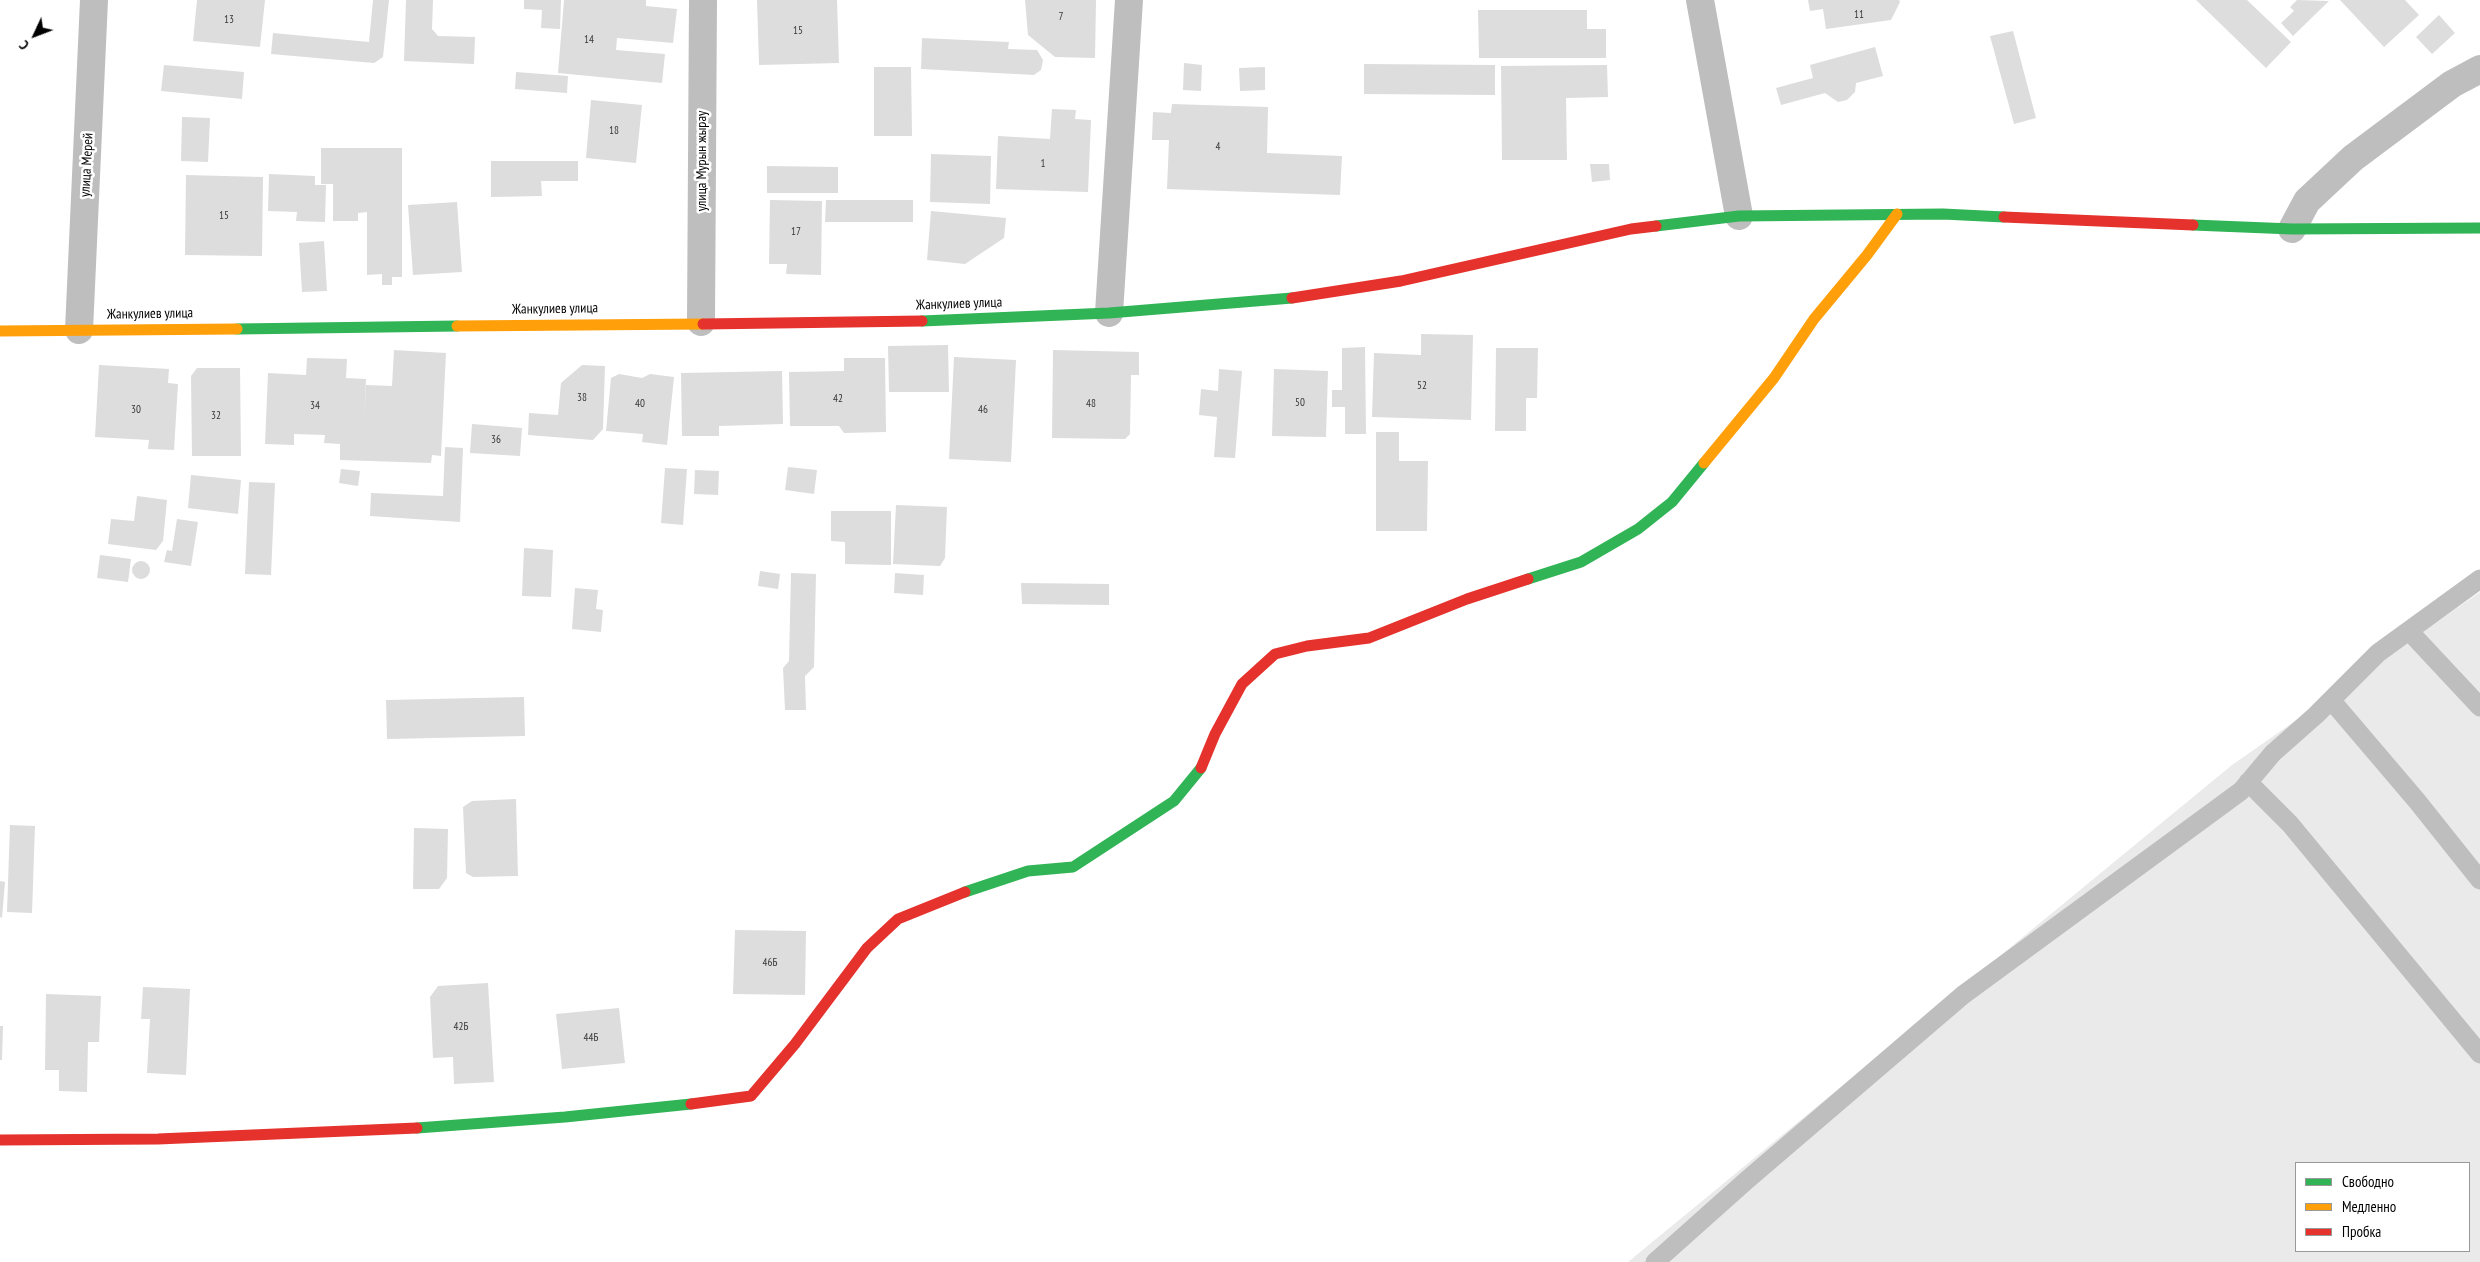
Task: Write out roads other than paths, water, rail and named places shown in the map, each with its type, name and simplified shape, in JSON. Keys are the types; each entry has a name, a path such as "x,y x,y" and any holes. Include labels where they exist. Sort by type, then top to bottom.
{"street":[{"name":"улица Мерей","path":"79,330 94,0"},
{"name":"улица Мурын жырау","path":"701,322 703,0"},
{"path":"1110,313 1129,0"},
{"path":"1700,0 1739,216"},
{"path":"2292,229 2307,202 2353,158 2452,84 2480,69"},
{"path":"0,1140 69,1142 459,1126 650,1109 751,1096 795,1044 867,948 898,919 953,896 1028,871 1073,867 1174,801 1204,764 1215,734 1242,684 1275,654 1307,646 1369,638 1467,599 1581,562 1638,529 1672,502 1774,378 1814,319 1867,255 1896,214"},
{"name":"Жанкулиев улица","path":"0,331 701,322 904,322 1110,313 1287,299 1401,281 1631,229 1739,216 1943,214 2292,229 2480,228"}],"lane":[{"path":"1656,1262 1747,1180 1963,995 2226,802 2248,782 2273,753 2331,700 2378,653 2480,579"},
{"path":"2409,631 2480,707"},
{"path":"2331,700 2417,801 2480,880"},
{"path":"2248,782 2290,824 2480,1054"}]}
